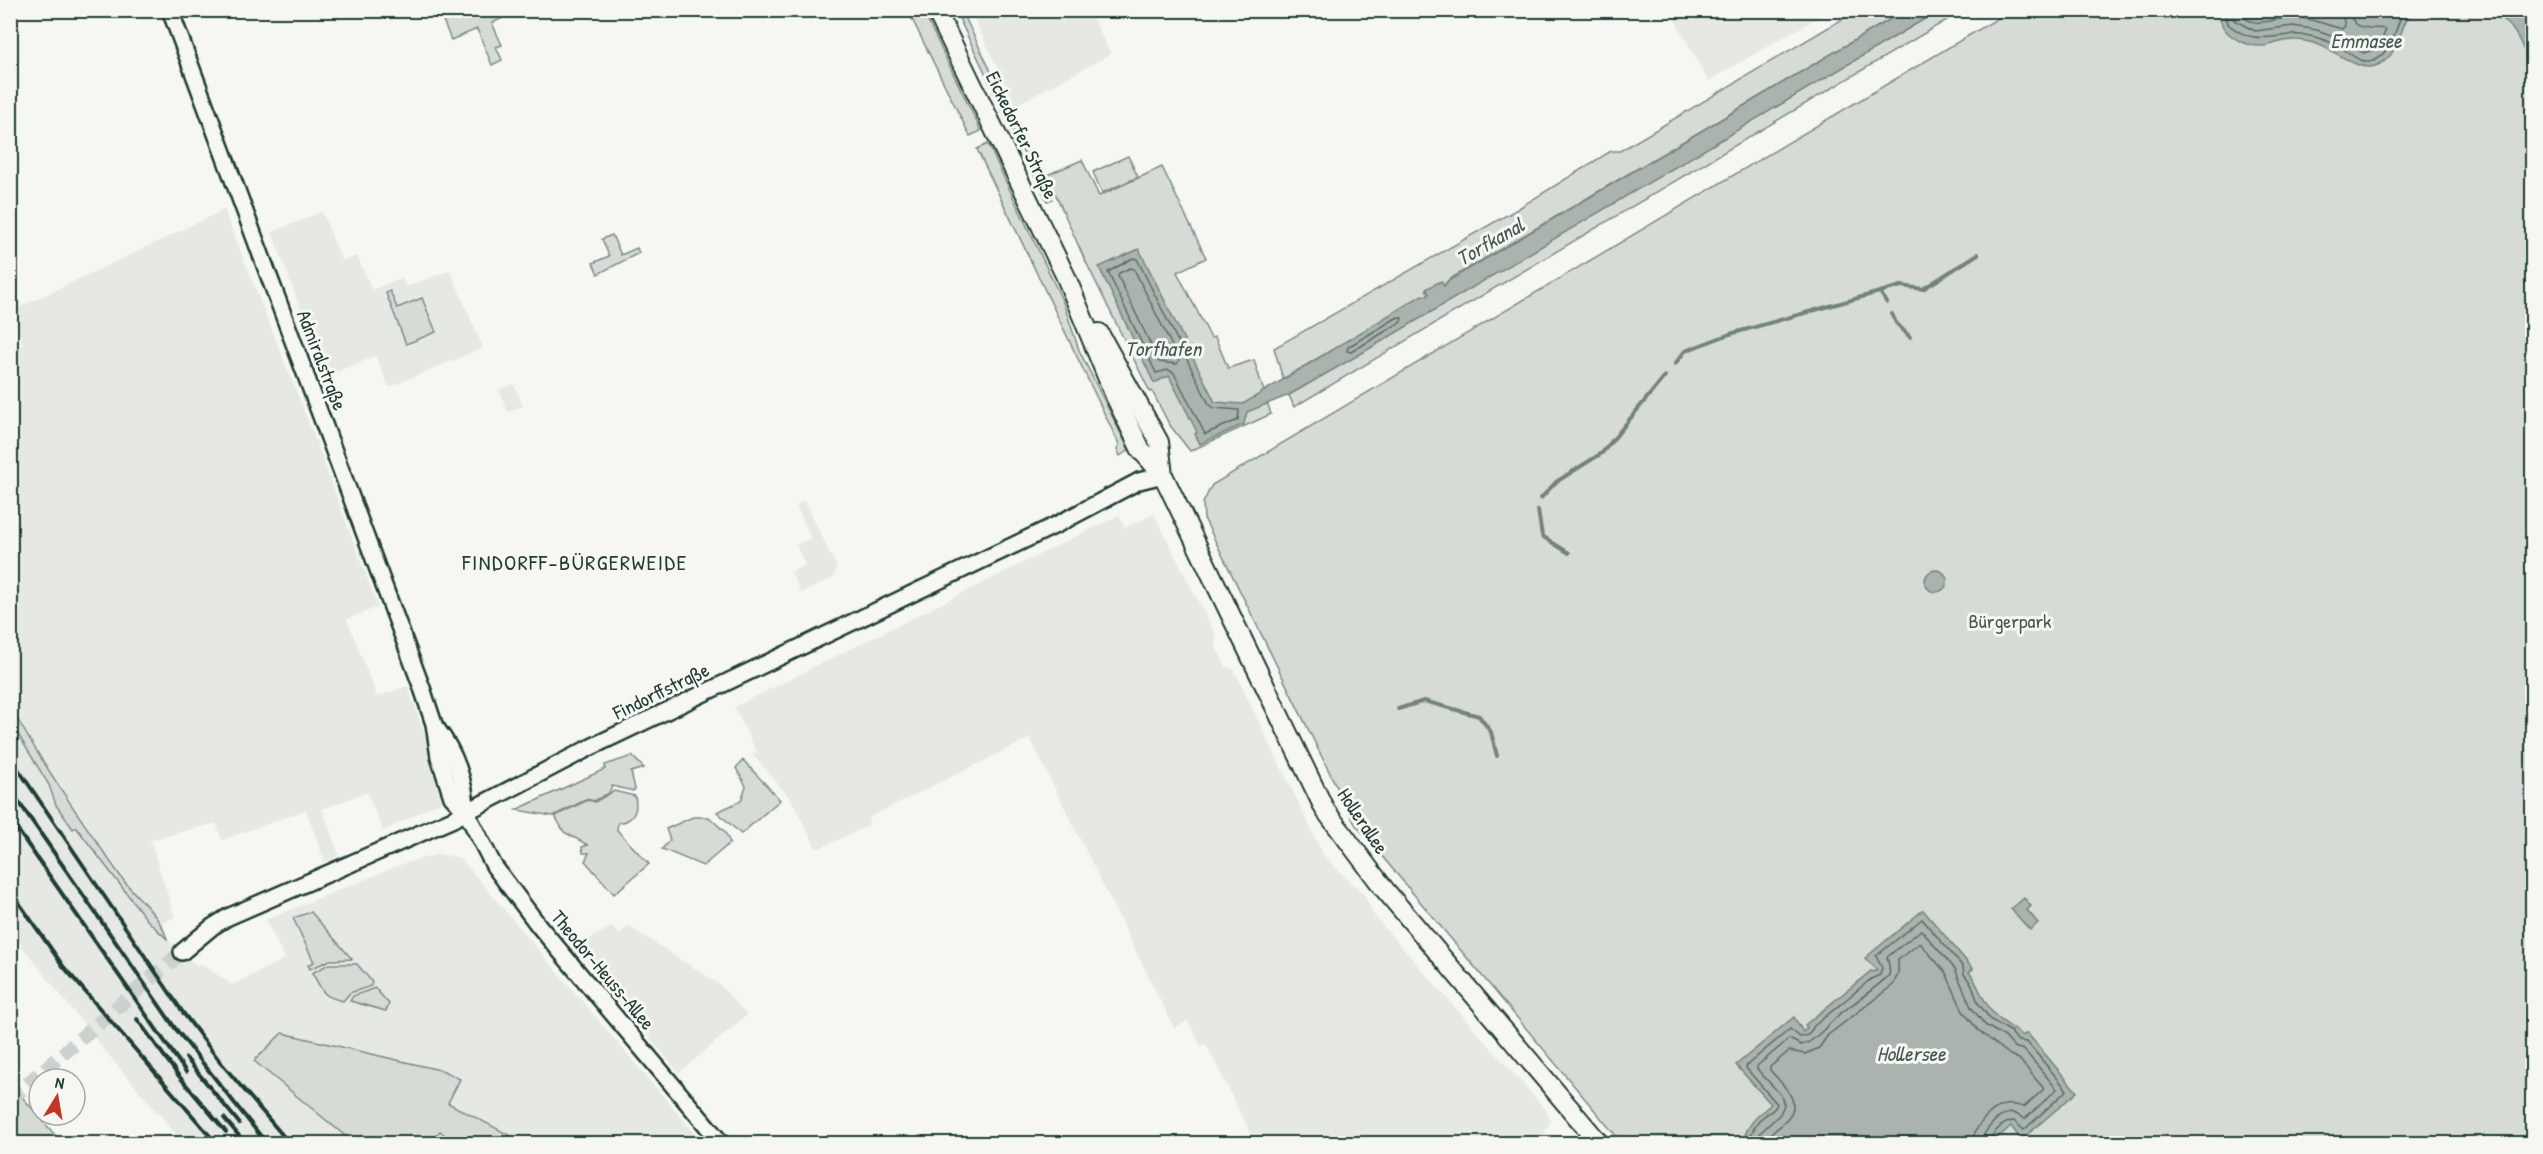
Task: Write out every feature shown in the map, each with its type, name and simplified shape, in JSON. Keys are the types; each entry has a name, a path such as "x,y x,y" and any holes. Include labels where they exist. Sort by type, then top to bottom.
{"main road":[{"name":"Eickedorfer Straße","path":"936,10 1067,279 1115,396 1141,450 1163,475"},
{"name":"Hollerallee","path":"1163,475 1325,810 1385,890 1600,1143"}],"street":[{"name":"Admiralstraße","path":"170,10 434,724 439,757 453,797 466,812"},
{"name":"Findorffstraße","path":"182,952 228,917 466,812 589,748 1058,524 1139,481 1163,475"},
{"name":"Theodor-Heuss-Allee","path":"466,812 494,866 532,918 722,1143"}],"shaded area":[{"path":"1670,10 1829,11 1708,81"},
{"path":"970,11 1089,11 1111,54 1016,105"},
{"path":"224,210 314,436 378,607 347,619 377,697 408,686 445,794 444,800 383,831 367,792 322,809 339,855 325,862 306,810 222,840 216,823 150,840 175,917 163,923 167,939 197,966 200,963 232,985 285,959 266,920 405,863 438,854 456,857 463,861 703,1143 184,1143 105,1051 11,932 20,923 10,908 10,350 23,345 12,311"},
{"path":"322,212 342,261 357,256 372,290 402,278 406,287 450,270 483,348 389,387 376,356 326,376 314,345 316,342 311,327 307,327 272,232"},
{"path":"514,384 523,406 508,412 499,390"},
{"path":"805,501 837,568 833,578 801,593 791,572 805,565 796,545 811,538 796,505"},
{"path":"1154,514 1217,638 1215,646 1226,667 1234,670 1324,856 1365,896 1375,917 1546,1110 1551,1121 1538,1143 1227,1143 1251,1134 1206,1044 1201,1046 1188,1021 1174,1028 1030,738 870,817 868,826 817,849 791,799 752,754 757,752 734,707 1119,515 1125,528"},
{"path":"628,926 719,984 747,1015 679,1073 574,946 612,927 619,934"}],"green space":[{"path":"439,11 505,11 507,16 492,23 502,45 496,47 502,60 492,65 477,29 451,40"},
{"path":"908,11 923,11 981,131 970,136"},
{"path":"962,11 996,82 991,85 956,12"},
{"path":"1856,11 1904,11 1448,280 1444,286 1426,289 1429,295 1422,296 1283,379 1274,348 1514,211 1611,151 1620,151"},
{"path":"1938,11 1962,11 1294,407 1289,395"},
{"name":"Bürgerpark","path":"2010,11 2532,11 2532,1143 1622,1143 1355,824 1204,518 1203,503 1212,485"},
{"path":"998,88 1052,199 1047,201 993,91"},
{"path":"988,144 1063,302 1079,350 1129,450 1120,456 1117,449 1119,444 977,149"},
{"path":"1128,156 1138,177 1102,193 1093,172"},
{"path":"1082,160 1099,196 1162,167 1206,258 1177,272 1211,338 1215,337 1228,368 1254,360 1271,414 1190,451 1169,424 1152,391 1150,392 1084,258 1047,175"},
{"path":"612,235 621,255 637,248 639,253 598,274 593,263 609,256 602,239"},
{"path":"390,291 397,308 422,298 436,332 406,344 386,293"},
{"path":"10,706 77,814 127,885 159,922 167,939 147,920 76,827 73,829 56,805 49,785 11,723"},
{"path":"632,756 644,768 631,772 635,789 633,791 612,786 609,793 594,801 587,799 553,816 516,810 605,769 605,765"},
{"path":"743,760 780,800 741,834 717,812 741,801 746,786 736,768"},
{"path":"614,791 635,796 634,814 628,820 618,823 617,830 649,864 614,894 585,861 589,853 583,853 582,847 588,845 564,832 555,816 588,800 595,802"},
{"path":"693,817 709,817 725,832 730,843 703,866 662,849 670,840 666,829"},
{"path":"311,912 352,959 330,960 310,969 308,965 314,962 293,918"},
{"path":"329,964 357,964 372,982 371,986 350,993 343,1001 330,997 323,992 312,973"},
{"path":"375,988 389,1004 386,1011 350,1001 353,996"},
{"path":"282,1033 444,1071 460,1079 448,1103 513,1137 511,1143 454,1143 440,1131 428,1143 354,1143 254,1061"},
{"path":"10,1083 27,1103 27,1127 48,1127 62,1143 15,1143 11,1138"}],"water":[{"name":"Emmasee","path":"2220,10 2362,10 2365,14 2411,11 2389,57 2375,66 2368,67 2306,41 2291,40 2256,46 2240,41 2227,32 2222,25"},
{"name":"Torfhafen","path":"1904,11 1938,11 1362,353 1289,395 1247,412 1244,424 1200,444 1195,434 1197,432 1169,376 1154,383 1099,267 1139,249 1215,402 1243,404 1422,295 1427,296 1429,294 1426,289 1441,281 1444,286 1448,281"},
{"path":"2493,11 2532,11 2532,71 2522,45 2513,30"},
{"path":"1936,570 1944,573 1947,581 1944,589 1936,592 1928,589 1925,581 1928,573"},
{"path":"2024,898 2031,906 2027,910 2038,923 2030,930 2011,909"},
{"name":"Hollersee","path":"1923,910 1973,969 1969,972 1993,1013 2022,1036 2027,1033 2077,1092 2021,1140 2011,1126 1992,1143 1742,1143 1751,1124 1771,1104 1736,1065 1794,1017 1803,1032 1807,1028 1805,1025 1871,971 1877,970 1865,958"}],"waterway":[{"path":"1675,364 1685,351 1730,334 1901,286 1923,289 1978,254"},
{"path":"1880,292 1887,303"},
{"path":"1892,314 1896,323 1910,337"},
{"path":"1541,498 1556,482 1602,453 1665,376"},
{"path":"1538,510 1542,536 1569,553"},
{"path":"1398,709 1424,701 1479,716 1491,732 1497,756"}],"tunnel":[{"path":"10,1099 182,952"}],"railway":[{"path":"10,757 184,1014 222,1064 290,1144"},
{"path":"10,789 175,1028 267,1144"},
{"path":"10,819 186,1072"},
{"path":"10,890 63,966 217,1144"},
{"path":"137,1019 178,1075 226,1132"},
{"path":"186,1058 239,1123"},
{"path":"224,1118 246,1144"}],"district":[{"name":"FINDORFF-BÜRGERWEIDE","path":"575,562"}],"water label":[{"name":"Torfkanal","path":"1490,242"}]}
